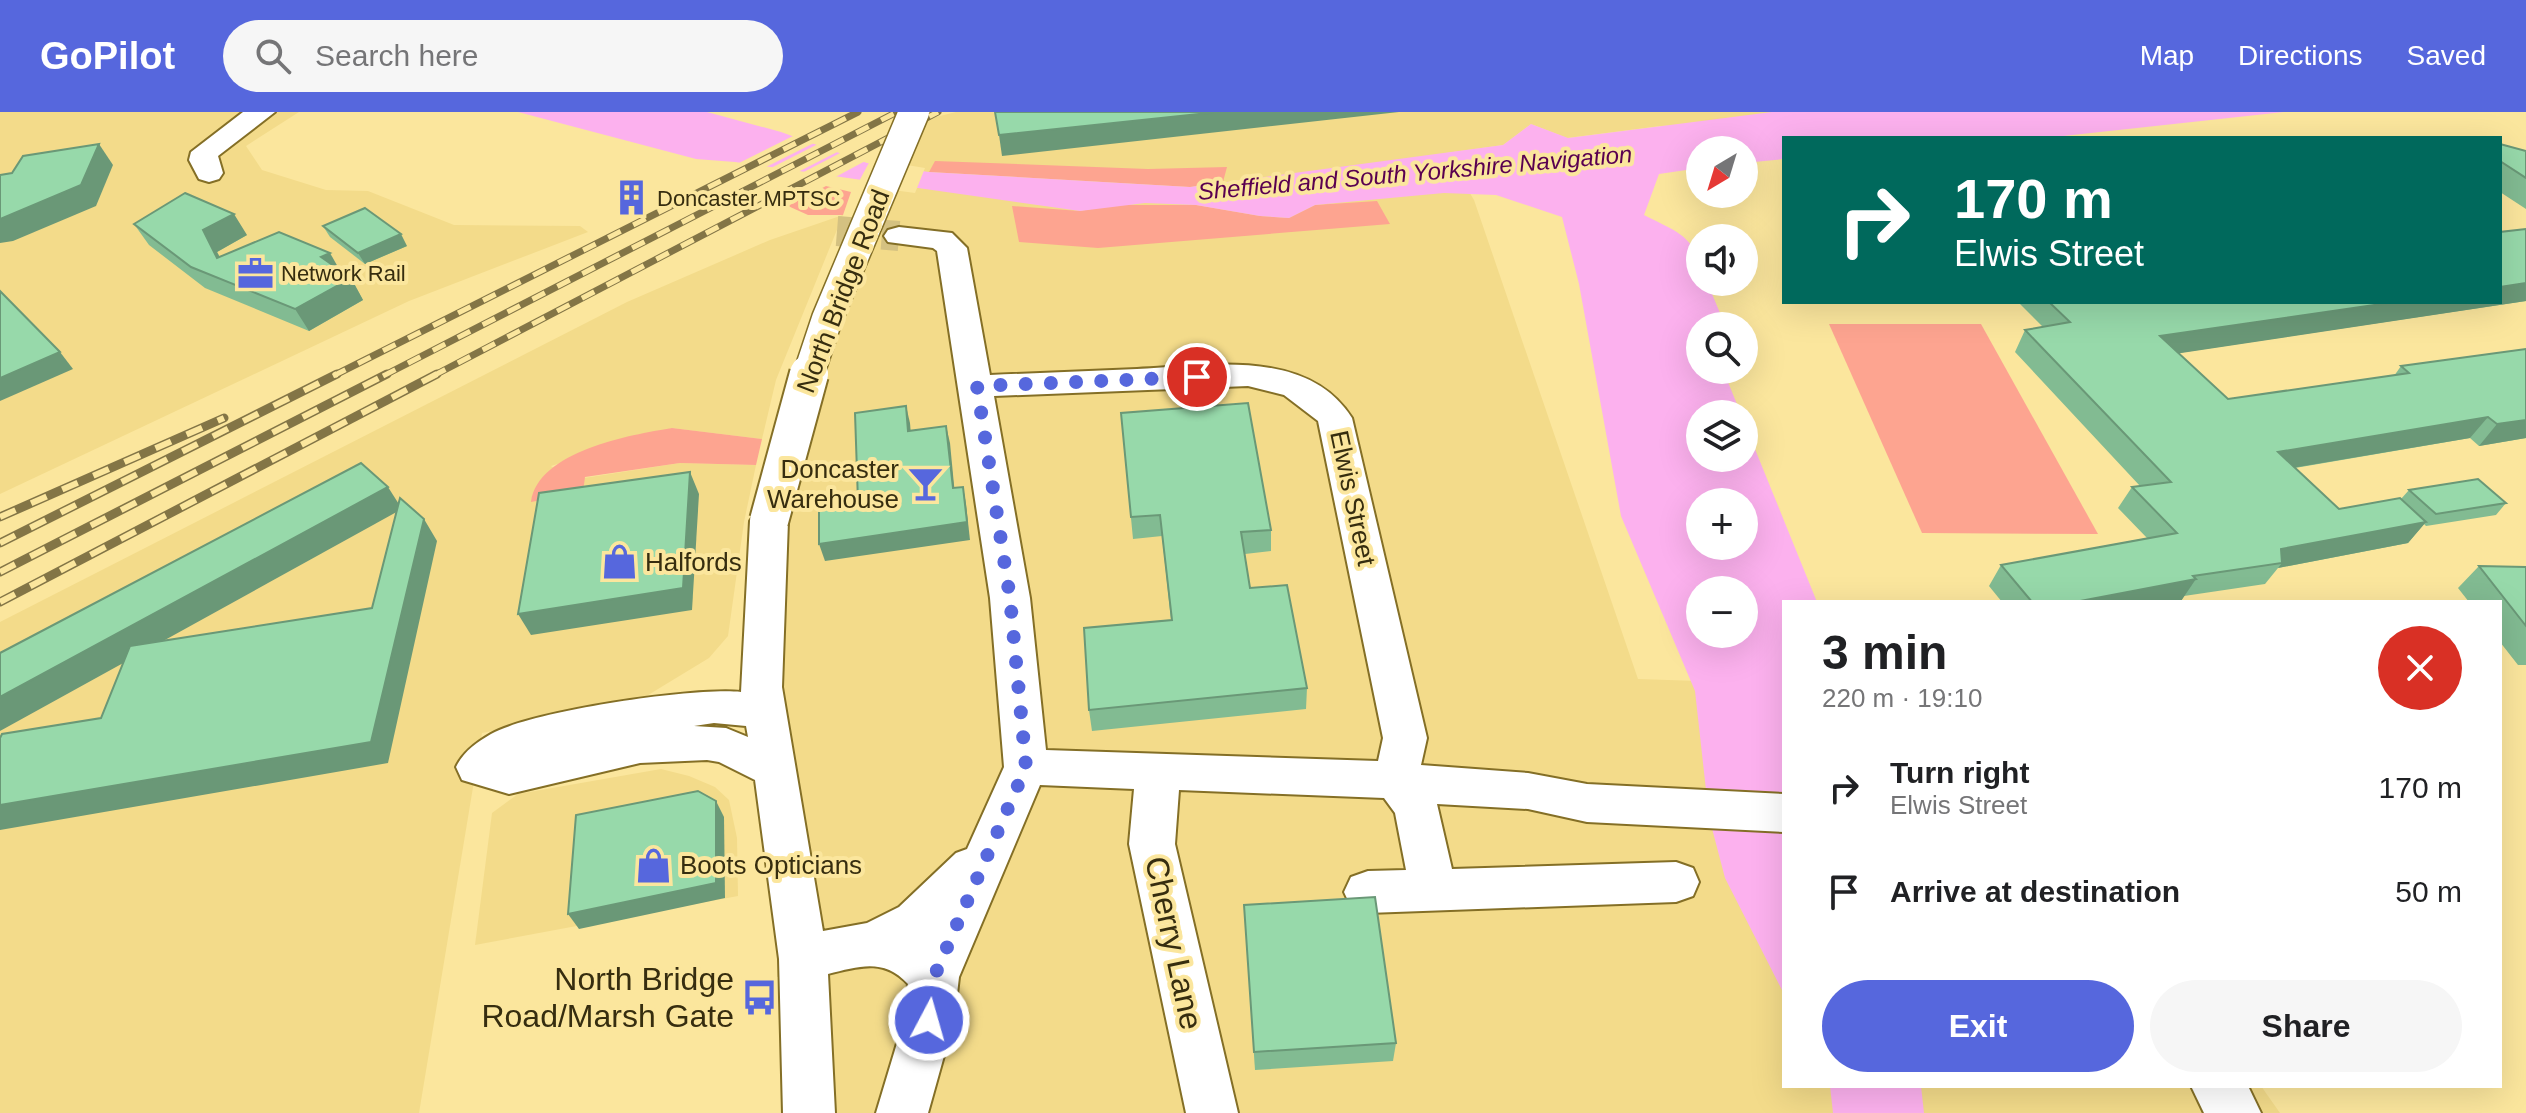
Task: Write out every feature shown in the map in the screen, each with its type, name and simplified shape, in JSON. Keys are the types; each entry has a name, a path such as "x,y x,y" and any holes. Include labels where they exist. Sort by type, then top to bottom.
{"street":[{"name":"North Bridge Road","path":"809,1113 803,959 767,711 777,682 776,520 813,359 914,112"},
{"name":"North Bridge Road","path":"776,520 826,354 860,261 924,112"},
{"path":"209,173 203,160 205,152 258,114"},
{"path":"899,236 941,239 952,248 1010,598 1026,767 934,977 929,1020 902,1113"},
{"name":"Elwis Street","path":"977,386 1248,375 1279,380 1303,389 1323,403 1335,418 1405,738 1396,780"},
{"path":"767,711 714,706 566,729 508,745 478,767 509,776 640,745 707,743 726,746 776,770"},
{"path":"566,729 578,743 594,751 610,752"},
{"path":"1026,767 1396,780 1437,786 1528,791 1782,786"},
{"name":"Cherry Lane","path":"1158,772 1152,844 1212,1113"},
{"path":"1396,780 1416,807 1433,890"},
{"path":"1586,791 1782,813"},
{"path":"869,946 916,922 986,853"},
{"path":"1368,892 1676,882"},
{"path":"803,959 869,946 894,946 916,958 934,977"},
{"path":"2218,1088 2235,1113"}],"shaded area":[{"path":"0,112 299,112 246,146 262,170 326,190 368,191 454,225 580,226 588,232 409,301 0,494"},
{"path":"956,112 2021,112 1660,126 1567,138 1531,124 1503,145 1446,153 1474,200 1638,679 1782,684 1782,1088 2262,1088 2280,1113 794,1113 769,521 908,124"},
{"path":"935,161 1148,169 1227,167 1223,182 1190,187 929,172"},
{"path":"826,186 851,192 843,215 808,215 788,206"},
{"path":"1377,201 1390,224 1098,248 1019,242 1012,206 1080,211 1114,205 1196,205 1289,218 1315,205"},
{"path":"843,215 776,380 762,439 672,428 551,466 583,491 584,478 680,463 756,465 744,522 728,636 709,658 635,703 482,733 419,1113 0,1113 0,622 627,302 770,240"},
{"path":"1829,324 1981,324 2098,534 1922,533"},
{"path":"672,428 762,439 756,465 680,463 585,477 583,492 531,502 537,484 568,458 611,441"},
{"path":"661,769 715,787 729,800 737,838 738,896 475,945 492,813 518,794"}],"water":[{"name":"Sheffield and South Yorkshire Navigation","path":"518,112 707,112 781,132 867,163 929,172 1190,187 1503,145 1531,124 1568,138 1772,112 2284,112 2063,136 1782,136 1782,159 1758,162 1758,136 1686,136 1686,170 1659,174 1644,215 1686,239 1686,296 1713,296 1720,312 1686,312 1686,384 1729,384 1735,400 1686,400 1686,472 1758,472 1758,457 1816,600 1782,600 1782,990 1725,878 1709,817 1695,691 1621,516 1579,284 1562,217 1496,195 1444,193 1315,205 1289,218 1196,205 1145,203 1080,211 696,159"},
{"path":"1830,1088 1921,1088 1924,1113 1833,1113"}],"pier":[{"path":"795,135 816,142 760,170 733,166"},
{"path":"820,143 841,150 792,175 765,171"},
{"path":"844,151 869,159 828,181 796,176"},
{"path":"871,159 925,168 915,193 857,185"}],"building":[{"path":"995,112 1218,112 999,135"},
{"path":"99,144 81,185 0,219 0,175 12,173 23,156"},
{"path":"2502,145 2526,151 2526,178 2502,162"},
{"path":"185,193 234,214 203,230 217,258 279,232 330,253 321,257 351,278 295,309 191,267 134,224"},
{"path":"365,208 401,234 358,253 323,226"},
{"path":"2526,229 2526,283 2502,287 2502,232"},
{"path":"0,291 60,352 0,378"},
{"path":"2051,304 2381,304 2160,336 2228,399 2409,373 2401,366 2526,349 2526,420 2497,424 2488,417 2278,452 2339,509 2400,498 2426,522 2281,549 2282,563 2193,576 2196,579 2086,600 2030,600 2001,565 2177,533 2132,487 2171,482 2025,330 2070,322"},
{"path":"1248,403 1271,530 1241,532 1250,588 1287,585 1307,688 1089,710 1084,628 1172,620 1160,515 1131,517 1121,413"},
{"path":"906,406 908,431 946,426 953,488 963,487 967,522 819,544 819,508 858,502 855,413"},
{"path":"361,463 388,487 0,697 0,653"},
{"name":"Halfords","path":"690,472 683,588 518,614 539,493"},
{"path":"2478,479 2506,503 2436,514 2409,490"},
{"path":"400,498 424,519 371,742 0,805 2,734 101,718 130,646 372,608"},
{"path":"2479,566 2526,567 2526,626"},
{"name":"Boots Opticians","path":"698,791 716,801 716,883 568,914 576,815"},
{"path":"1375,897 1396,1043 1254,1052 1244,905"}],"tunnel":[{"path":"837,231 899,236"}],"railway":[{"path":"333,376 858,112"},
{"path":"383,376 897,112"},
{"path":"433,376 938,112"},
{"path":"0,543 337,374"},
{"path":"0,572 387,374"},
{"path":"0,602 437,374"},
{"path":"0,517 224,418"}],"place":[{"name":"Doncaster MPTSC","path":"631,198"},
{"name":"Network Rail","path":"255,273"},
{"name":"Doncaster Warehouse","path":"925,484"},
{"name":"Halfords","path":"619,562"},
{"name":"Boots Opticians","path":"654,865"},
{"name":"North Bridge Road/Marsh Gate","path":"760,997"}],"route":[{"path":"929,1020 934,977 1026,767 1010,598 977,386 1197,377"}]}
